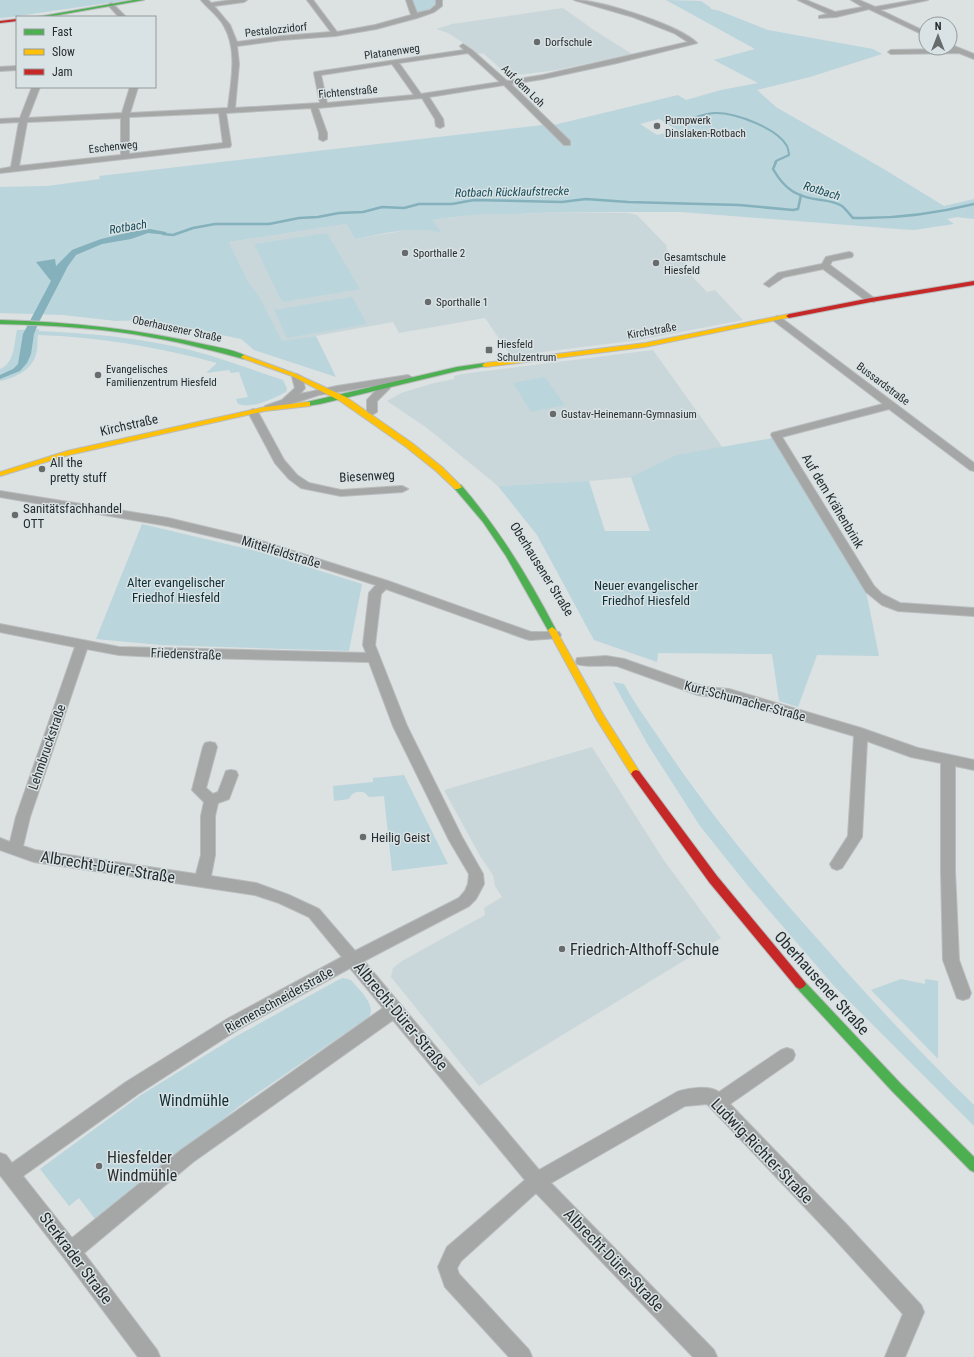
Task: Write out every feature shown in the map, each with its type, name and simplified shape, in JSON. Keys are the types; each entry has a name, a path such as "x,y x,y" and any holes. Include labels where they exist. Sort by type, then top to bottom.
{"main road":[{"path":"45,16 142,0"},
{"path":"0,22 16,20"},
{"name":"Kirchstraße","path":"0,474 67,454 265,409 320,402 436,374 496,364 645,345 871,300 974,283"},
{"name":"Oberhausener Straße","path":"0,322 51,323 136,332 198,344 234,354 298,377 340,397 400,438 451,478 492,528 520,571 614,741 639,778 720,888 797,981 916,1109 974,1166"},
{"name":"Oberhausener Straße","path":"340,397 364,406 417,441 458,474 499,525 536,580"},
{"name":"Oberhausener Straße","path":"636,758 662,808"}],"street":[{"path":"204,0 210,5 228,28 235,44 236,60 231,111"},
{"path":"210,5 244,0"},
{"name":"Pestalozzidorf","path":"310,0 335,34"},
{"path":"409,0 414,17"},
{"name":"Pestalozzidorf","path":"235,44 313,35 321,39 335,34 376,27 414,17 432,11 439,6 439,0"},
{"name":"Fichtenstraße","path":"0,121 125,117 231,111 314,106 421,96 507,83 617,61 694,43 694,41 656,24 612,9 576,0"},
{"path":"801,0 836,15"},
{"path":"854,0 918,30"},
{"path":"822,18 925,0"},
{"path":"111,5 122,16"},
{"name":"Auf dem Loh","path":"463,46 507,83 525,104 567,144"},
{"name":"Platanenweg","path":"324,105 317,73 395,63 470,51"},
{"path":"891,52 959,51 974,57"},
{"path":"395,63 439,119 440,126"},
{"path":"0,69 16,68"},
{"path":"15,169 17,141 22,120 36,88"},
{"path":"125,157 125,117 134,88"},
{"path":"314,106 323,133 323,139"},
{"name":"Eschenweg","path":"0,171 227,145 222,111"},
{"path":"825,266 829,259 849,255"},
{"path":"769,284 781,275 825,266 871,300"},
{"name":"Bussardstraße","path":"777,319 974,468"},
{"name":"Kirchstraße","path":"265,409 283,402 329,391 436,374"},
{"name":"Kirchstraße","path":"283,402 293,396 300,388 298,377"},
{"path":"372,412 371,402 373,397 386,386"},
{"name":"Auf dem Krähenbrink","path":"891,405 776,435 870,590 886,602 898,607 974,612"},
{"name":"Biesenweg","path":"253,412 279,460 293,477 305,486 341,493 402,489"},
{"name":"Mittelfeldstraße","path":"0,494 168,522 252,542 384,584 530,636 555,635"},
{"name":"Riemenschneiderstraße","path":"5,1167 233,1024 353,959 464,902 471,895 476,884 476,874 456,840 400,726 369,644 375,593 384,584"},
{"name":"Friedenstraße","path":"0,628 119,651 374,658"},
{"name":"Lehmbruckstraße","path":"8,847 23,817 82,644"},
{"name":"Kurt-Schumacher-Straße","path":"582,661 606,660 619,662 703,692 729,694 861,733 916,753 974,764"},
{"path":"837,864 855,836 861,733"},
{"path":"210,747 199,790 211,800"},
{"path":"948,760 948,871 951,960 963,993"},
{"path":"211,800 224,795 232,775"},
{"path":"202,881 208,855 208,816 211,800"},
{"name":"Albrecht-Dürer-Straße","path":"8,847 34,856 256,889 284,899 314,913 537,1181 707,1357"},
{"path":"72,1251 186,1156 395,1009"},
{"path":"718,1102 787,1055"},
{"name":"Ludwig-Richter-Straße","path":"522,1357 452,1280 447,1267 454,1254 537,1181 683,1098 711,1096 840,1231 914,1312 895,1357"},
{"name":"Sterkrader Straße","path":"5,1167 72,1251 150,1357"}],"shaded area":[{"name":"Dorfschule","path":"563,8 632,54 557,70 509,76 483,53 478,54 448,33 436,29 452,24"},
{"path":"550,212 629,213 637,215 667,246 666,248 673,257 679,256 694,272 689,273 707,292 715,290 743,320 639,340 511,356 485,318 399,333 393,322 282,342 259,296 248,281 229,242 346,224 355,239 413,229 429,229 441,233 433,220 471,215"},
{"path":"150,229 166,232 167,235 148,233 131,239 102,244 76,255 68,266 38,324 34,334 31,354 27,363 20,371 0,379 0,375 13,369 18,364 23,334 51,281 36,262 55,259 56,266 72,250 77,248 101,239"},
{"name":"Gustav-Heinemann-Gymnasium","path":"653,350 723,448 676,455 635,477 498,486 427,428 387,401 401,393 434,383 454,379 454,376 462,374"},
{"name":"Friedrich-Althoff-Schule","path":"592,747 663,859 721,938 479,1086 391,977 393,968 402,961 485,915 484,908 502,897 495,886 493,875 480,856 444,790"}],"green space":[{"path":"0,0 128,0 11,17 0,18"},
{"path":"410,0 436,0 436,4 431,10 417,14"},
{"path":"666,0 701,1 711,9 720,11 768,30 873,49 882,54 810,77 757,90 776,107 882,168 944,206 974,199 974,219 957,217 947,219 954,224 914,230 681,212 550,212 473,215 433,220 442,233 409,230 355,239 346,224 229,242 248,281 259,296 282,341 316,336 336,377 254,350 241,339 150,320 116,321 63,315 0,313 0,187 47,186 100,179 99,176 543,125 546,128 555,127 554,125 678,95 686,100 721,90 758,83 714,60 755,49","holes":["659,119 677,130 657,135 640,124"]},
{"path":"327,233 360,289 282,302 254,244"},
{"path":"352,297 367,324 287,338 274,310"},
{"path":"39,329 39,331 134,339 190,350 225,360 283,380 287,389 286,392 275,398 256,404 238,404 236,399 248,397 239,372 231,373 229,370 206,373 217,363 173,352 129,344 84,338 38,335 37,352 31,365 17,375 0,381 0,369 9,362 13,352 17,330"},
{"path":"545,377 565,405 531,412 513,383"},
{"name":"Neuer evangelischer Friedhof Hiesfeld","path":"773,438 866,591 879,656 817,655 798,707 779,701 772,654 658,653 657,662 594,640 537,535 498,486 589,481 605,531 650,531 631,477 676,455"},
{"name":"Alter evangelischer Friedhof Hiesfeld","path":"142,524 260,552 362,584 349,651 160,645 96,639"},
{"path":"613,682 624,684 677,764 713,814 773,887 833,957 892,1022 974,1105 974,1126 834,986 748,886 700,826 648,745"},
{"path":"404,775 448,864 392,871 384,796 369,797 363,792 358,792 354,793 349,799 334,801 333,786 373,782 373,778"},
{"name":"Windmühle","path":"343,978 351,980 366,997 371,1007 369,1017 246,1101 185,1149 175,1154 95,1219 79,1198 69,1206 40,1169 141,1095 235,1037"},
{"path":"901,979 925,984 925,979 938,981 938,1059 871,990"}],"waterway":[{"name":"Rotbach","path":"680,122 702,115 716,113 734,116 755,123 774,133 782,139 787,146 789,155 776,161 775,163"},
{"name":"Rotbach","path":"776,162 773,169 782,182 792,191 801,195"},
{"name":"Rotbach Rücklaufstrecke","path":"163,234 173,235 193,228 215,224 269,224 299,218 318,217 339,213 363,212 382,207 404,208 419,204 452,204 474,200 562,202 586,199 628,202 739,205 793,210 798,209 801,195"},
{"name":"Rotbach","path":"801,195 813,199 829,201 842,206 853,218 884,218 914,215 944,211 974,204"}],"traffic: fast":[{"path":"45,16 142,0"},
{"path":"0,322 93,327 123,331 184,342 244,357"},
{"path":"307,404 457,369 485,365"},
{"path":"458,487 485,520 510,556 532,592 552,630"},
{"path":"800,984 896,1087 974,1166"}],"traffic: slow":[{"path":"485,365 645,345 789,316"},
{"path":"244,357 294,375 343,399 409,445 439,469 458,487"},
{"path":"0,474 67,453 265,409 307,404"},
{"path":"552,630 600,718 636,774"}],"traffic: jam":[{"path":"0,22 16,20"},
{"path":"789,316 871,300 974,283"},
{"path":"636,774 713,879 800,984"}],"place":[{"name":"Dorfschule","path":"537,42"},
{"name":"Pumpwerk Dinslaken-Rotbach","path":"657,126"},
{"name":"Sporthalle 2","path":"405,253"},
{"name":"Gesamtschule Hiesfeld","path":"656,263"},
{"name":"Sporthalle 1","path":"428,302"},
{"name":"Hiesfeld Schulzentrum","path":"489,350"},
{"name":"Evangelisches Familienzentrum Hiesfeld","path":"98,375"},
{"name":"Gustav-Heinemann-Gymnasium","path":"553,414"},
{"name":"All the pretty stuff","path":"42,469"},
{"name":"Sanitätsfachhandel OTT","path":"15,515"},
{"name":"Heilig Geist","path":"363,837"},
{"name":"Friedrich-Althoff-Schule","path":"562,949"},
{"name":"Hiesfelder Windmühle","path":"99,1166"}]}
